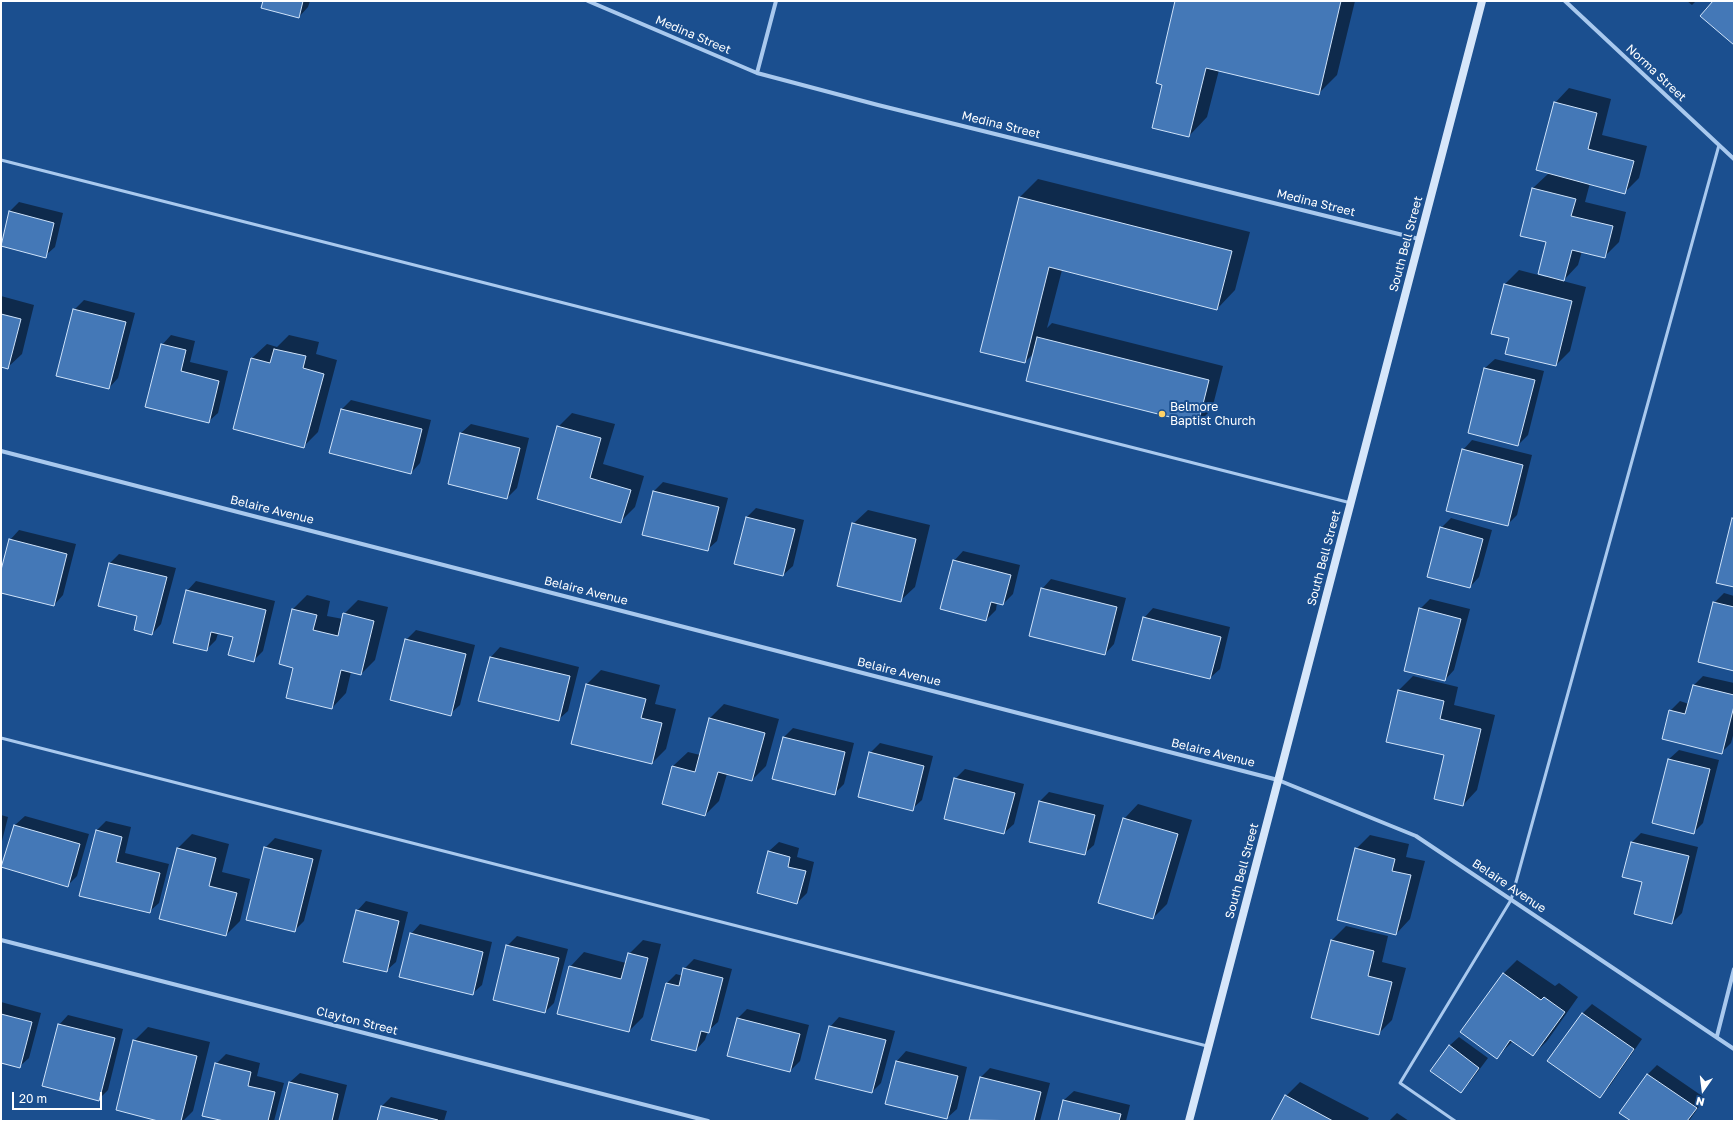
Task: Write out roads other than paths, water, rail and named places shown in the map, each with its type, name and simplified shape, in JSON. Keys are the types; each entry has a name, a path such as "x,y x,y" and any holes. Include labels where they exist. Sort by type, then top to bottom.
{"main road":[{"name":"South Bell Street","path":"1189,1121 1482,1"}],"street":[{"name":"Medina Street","path":"588,1 757,73 878,105 1419,239"},
{"path":"757,73 776,1"},
{"name":"Norma Street","path":"1565,1 1734,159"},
{"name":"Belaire Avenue","path":"1,451 1278,780 1416,836 1717,1036 1734,1049"},
{"name":"Clayton Street","path":"1,940 708,1121"},
{"path":"1717,1036 1734,969"}],"lane":[{"path":"1455,1121 1400,1082 1512,900 1719,145"},
{"path":"1,160 1350,503"},
{"path":"1,738 1209,1047"}],"place":[{"name":"Belmore Baptist Church","path":"1162,414"}]}
